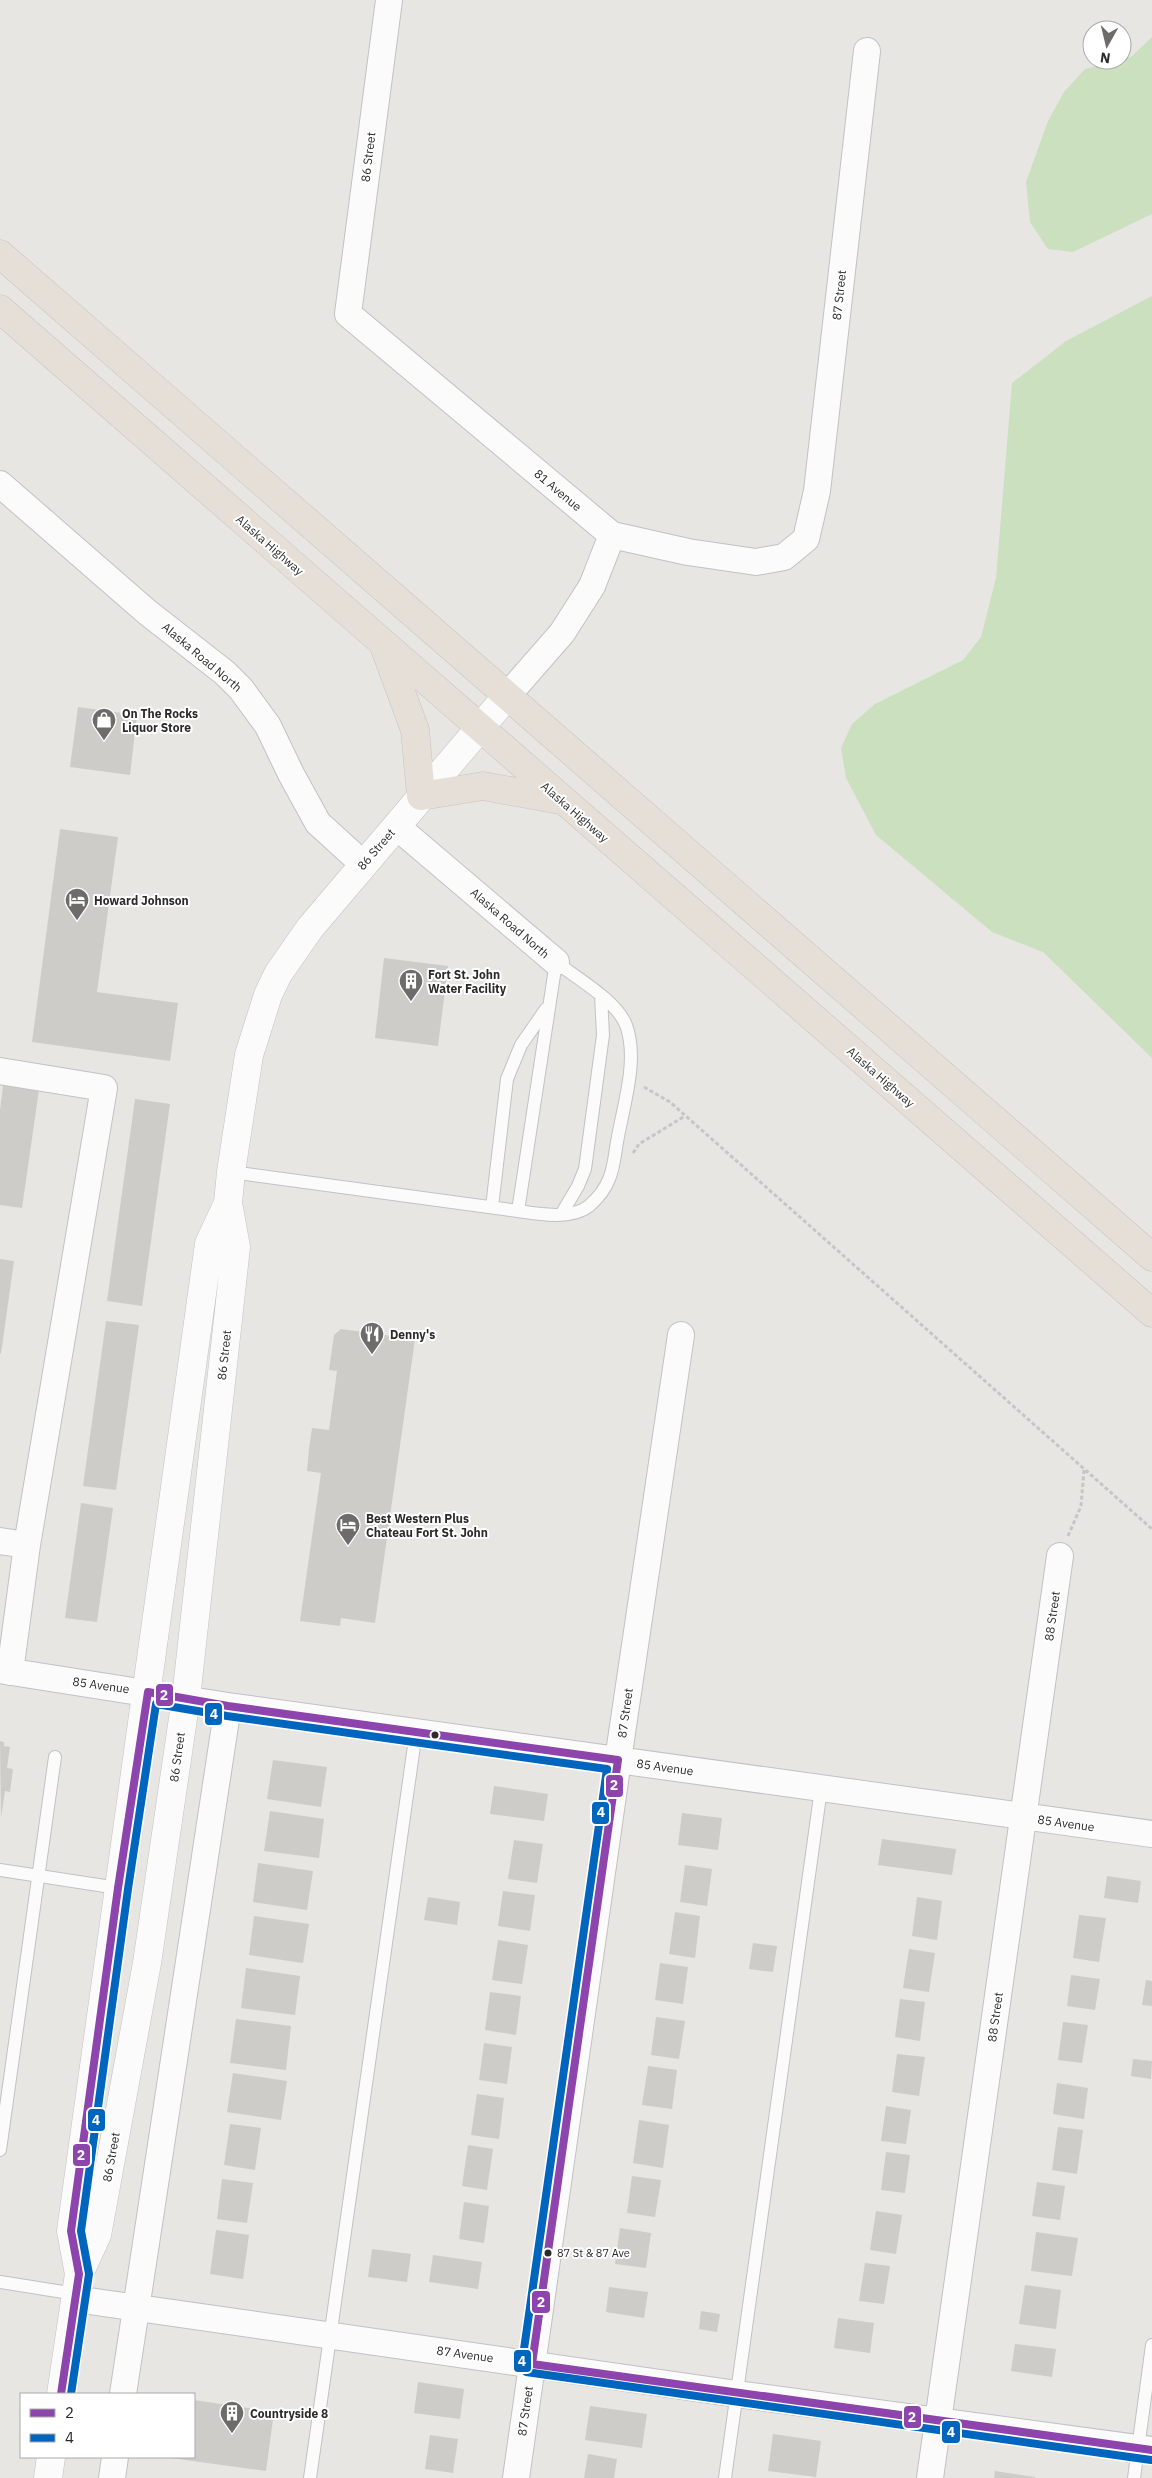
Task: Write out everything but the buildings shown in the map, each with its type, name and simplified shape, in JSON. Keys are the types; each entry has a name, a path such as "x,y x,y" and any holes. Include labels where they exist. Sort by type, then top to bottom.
{"highway":[{"path":"0,254 1152,1257"},
{"name":"Alaska Highway","path":"0,309 1152,1313"},
{"path":"383,643 415,730 421,796 482,786 562,800"}],"main road":[{"name":"86 Street","path":"60,2393 77,2289 97,2234 147,1963 186,1698 236,1247 228,1203 231,1172 249,1055 268,995 291,954 363,864 507,696"},
{"name":"86 Street","path":"77,2289 71,2231 118,1888 148,1692 209,1244 228,1203"},
{"path":"48,2478 51,2458"}],"street":[{"name":"86 Street","path":"348,314 389,0"},
{"name":"87 Street","path":"806,539 817,491 867,51"},
{"name":"81 Avenue","path":"348,314 612,535 688,552 756,562 784,557 806,539"},
{"name":"Alaska Road North","path":"0,484 147,612 241,689 268,726 291,774 318,823 363,864"},
{"name":"86 Street","path":"507,696 562,633 592,586 612,535"},
{"name":"Alaska Road North","path":"396,826 556,962"},
{"path":"0,1071 104,1088 5,1671"},
{"name":"87 Street","path":"516,2478 618,1760 681,1335"},
{"path":"0,1540 27,1545"},
{"name":"88 Street","path":"930,2478 1060,1556"},
{"name":"85 Avenue","path":"5,1671 228,1706 1152,1834"},
{"path":"124,2393 228,1706"},
{"name":"87 Avenue","path":"77,2289 136,2309 737,2394 1145,2449"},
{"path":"112,2478 115,2458"}],"lane":[{"path":"231,1172 492,1207 518,1211 541,1214 571,1213 587,1207 603,1192 610,1177 628,1080 630,1040 626,1024 616,1008 556,962 518,1211"},
{"path":"562,1213 585,1169 604,1035 600,996"},
{"path":"492,1207 507,1079 521,1045 549,1005"},
{"path":"310,2478 416,1732"},
{"path":"0,2150 56,1757"},
{"path":"725,2478 821,1789"},
{"path":"0,1870 118,1888"},
{"path":"0,2282 77,2289"},
{"path":"1134,2478 1145,2449 1152,2346"}],"path":[{"path":"628,1080 649,1089 670,1102 1152,1529"},
{"path":"631,1157 639,1144 685,1116"},
{"path":"1060,1556 1081,1506 1084,1469"}],"green space":[{"path":"1152,37 1152,214 1073,252 1048,249 1030,222 1026,182 1048,121 1064,92 1084,70 1132,70 1132,56"},
{"path":"1152,296 1152,1058 1043,952 992,932 876,835 846,778 841,748 852,724 875,704 963,660 981,637 996,578 1012,383 1066,341"}],"transit line":[{"name":"2","path":"61,2393 79,2274 71,2231 118,1888 148,1692 228,1706 618,1760 532,2364 1152,2450"},
{"name":"4","path":"71,2393 89,2274 81,2231 128,1889 156,1704 227,1716 607,1769 522,2363 526,2372 1151,2460"}],"place":[{"name":"On The Rocks Liquor Store","path":"104,741"},
{"name":"Howard Johnson","path":"77,921"},
{"name":"Fort St. John Water Facility","path":"411,1002"},
{"name":"Denny's","path":"372,1355"},
{"name":"Best Western Plus Chateau Fort St. John","path":"348,1546"},
{"name":"87 St & 87 Ave","path":"548,2253"},
{"name":"Countryside 8","path":"232,2434"}]}
